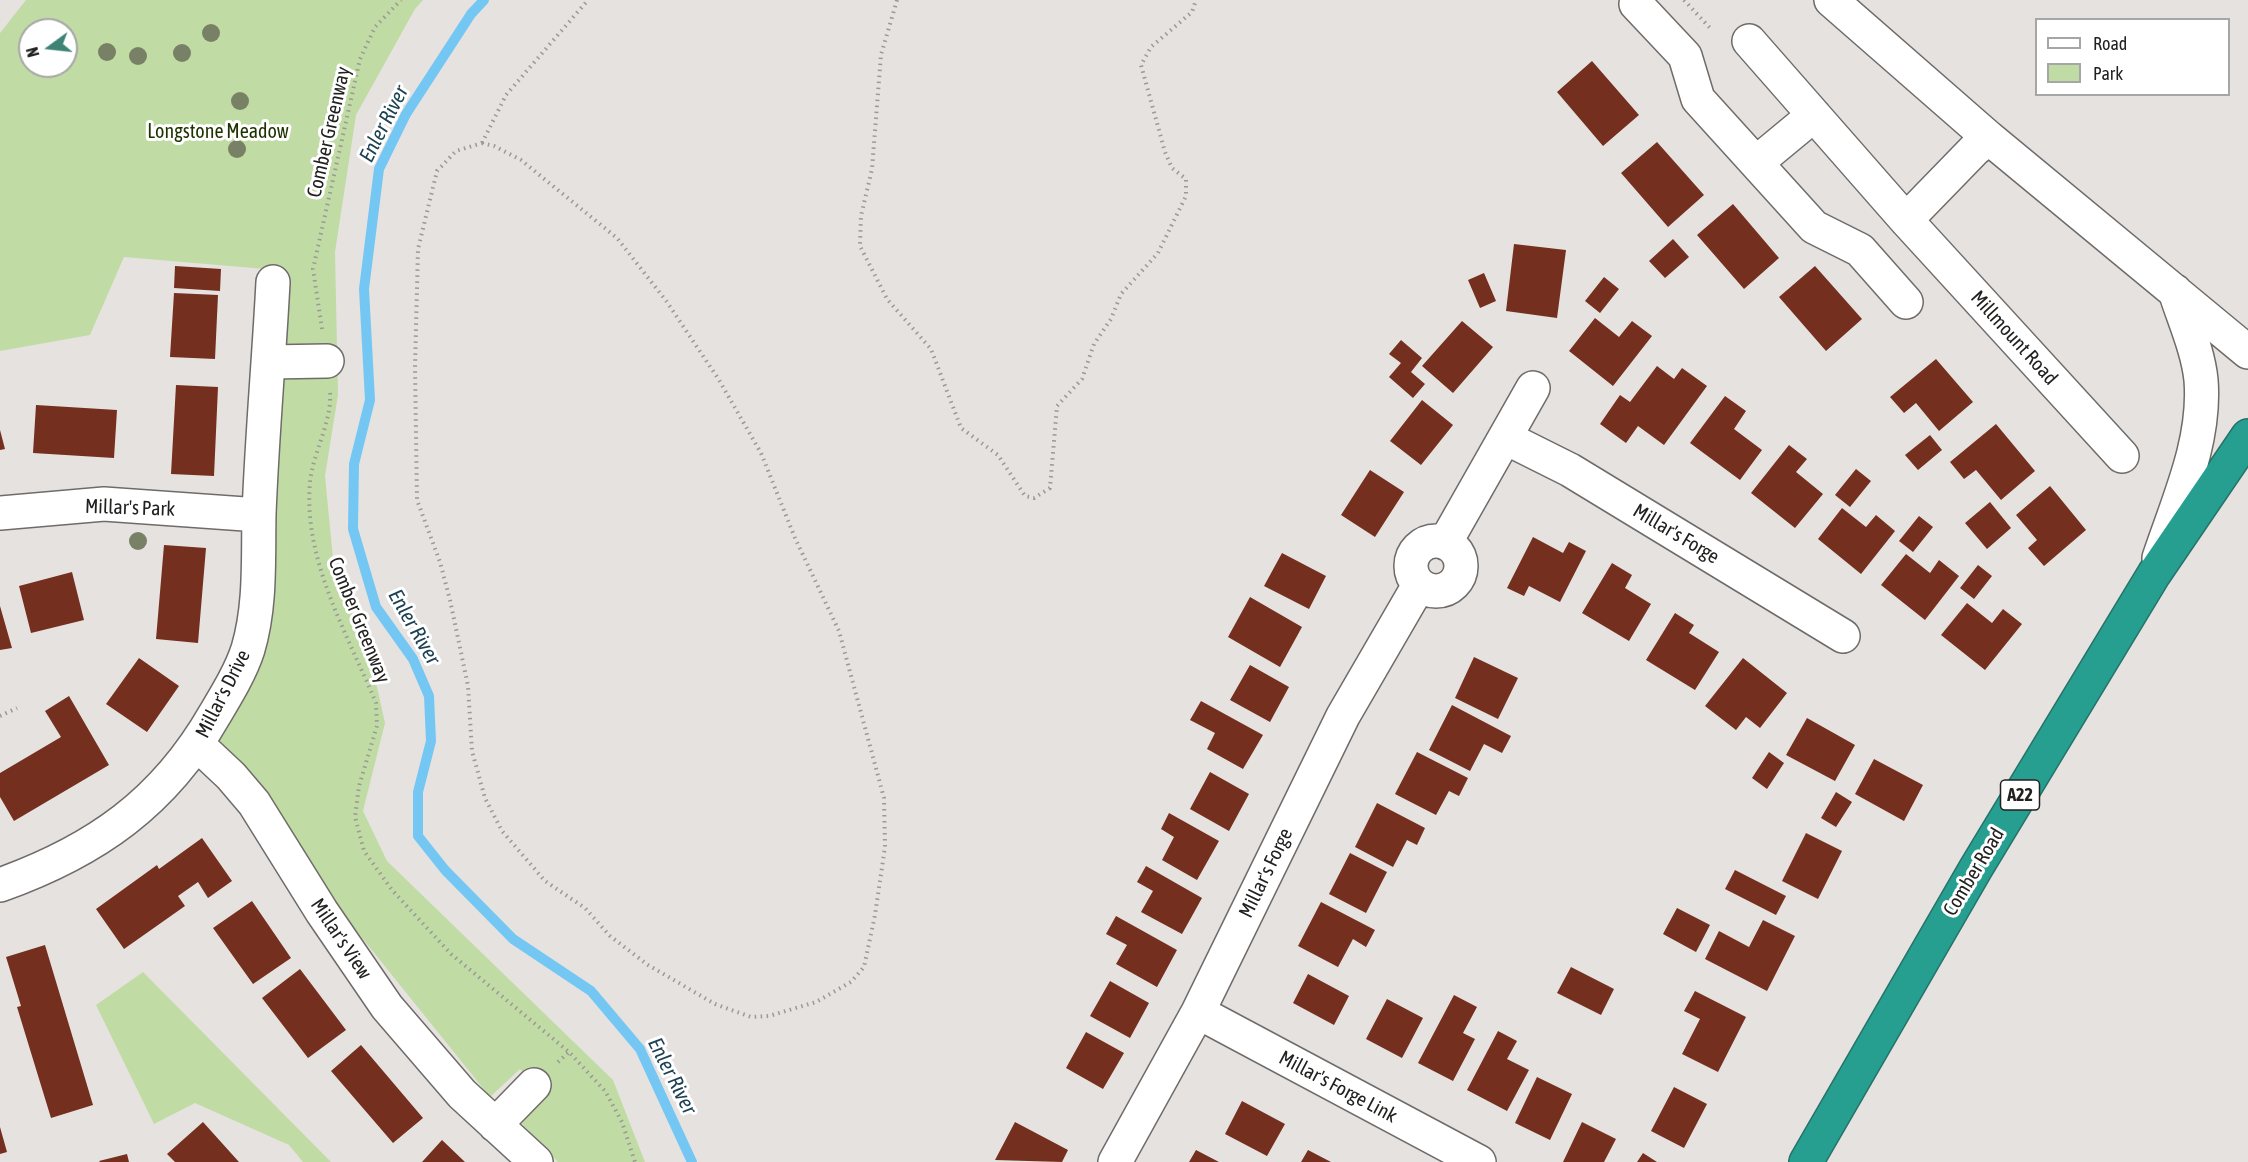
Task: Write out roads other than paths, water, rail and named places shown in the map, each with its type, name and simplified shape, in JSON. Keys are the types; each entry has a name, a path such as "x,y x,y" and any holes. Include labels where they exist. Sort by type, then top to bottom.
{"highway":[{"name":"Comber Road","path":"1806,1162 1976,868 2154,574 2248,436"}],"street":[{"path":"1831,0 1989,138 2248,352"},
{"path":"1636,4 1685,56 1698,99 1814,227 1860,250 1906,302"},
{"name":"Millmount Road","path":"1749,41 1906,220 2122,456"},
{"path":"1756,163 1814,115"},
{"path":"1906,220 1975,149 1989,138"},
{"name":"Millar's Drive","path":"0,885 39,871 86,848 124,823 162,787 198,745 227,695 248,649 260,578 259,515 273,282"},
{"path":"2154,574 2194,454 2202,405 2197,359 2175,291"},
{"path":"268,362 327,361"},
{"name":"Millar's Forge","path":"1114,1162 1198,1012 1343,716 1419,585 1429,591 1441,591 1451,586 1458,578 1461,567 1459,556 1452,547 1445,543 1533,388"},
{"name":"Millar's Forge","path":"1506,438 1570,470 1843,636"},
{"name":"Millar's Park","path":"0,513 104,504 259,515"},
{"name":"Millar's View","path":"198,745 231,776 254,803 322,912 387,1008 462,1094 536,1162"},
{"name":"Millar's Forge Link","path":"1198,1012 1479,1162"},
{"path":"495,1125 534,1085"}],"waterway":[{"name":"Enler River","path":"484,0 471,14 406,114 379,169 364,289 370,400 354,464 353,529 376,607 413,659 429,696 431,741 418,792 418,836 445,870 513,939 591,991 640,1049 692,1162"}],"park label":[{"name":"Longstone Meadow","path":"218,132"}]}
